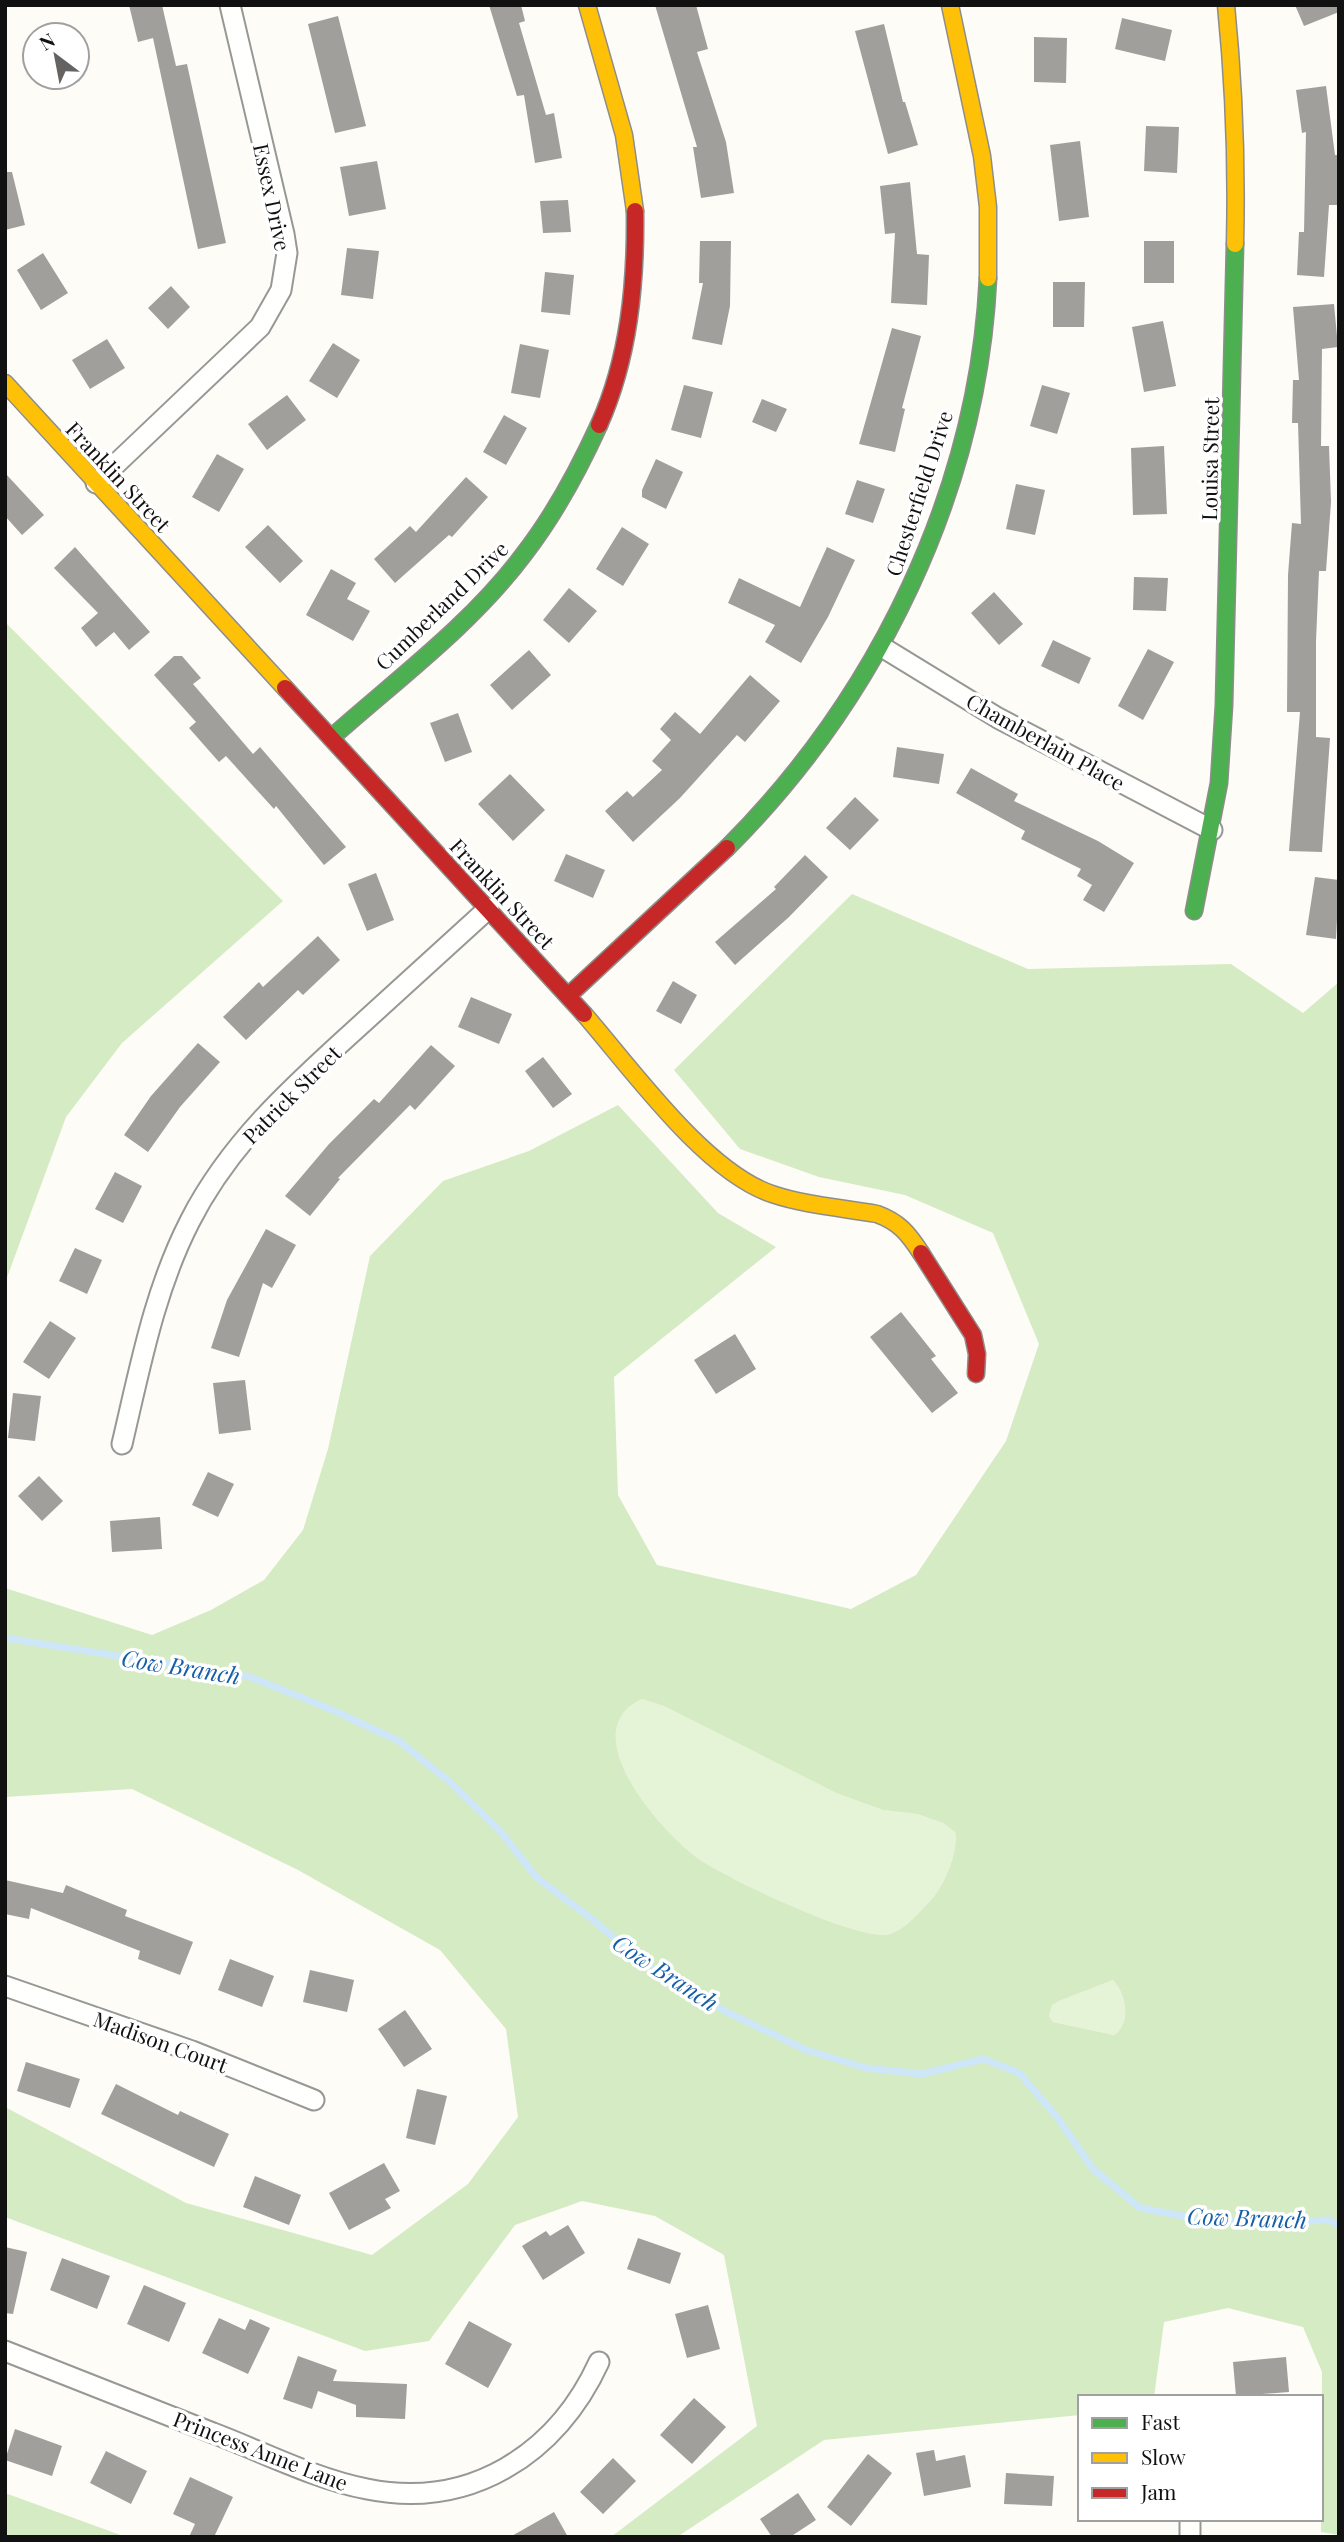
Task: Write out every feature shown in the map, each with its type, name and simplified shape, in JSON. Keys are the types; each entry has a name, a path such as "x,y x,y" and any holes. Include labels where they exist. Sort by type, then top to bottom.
{"street":[{"name":"Essex Drive","path":"96,483 260,327 281,290 286,263 284,234 230,5"},
{"name":"Cumberland Drive","path":"331,738 486,596 522,556 560,501 602,418 627,328 635,226 628,154 587,5"},
{"name":"Chesterfield Drive","path":"568,996 746,828 792,777 834,722 882,647 904,603 948,484 976,375 985,319 989,262 988,205 982,159 950,5"},
{"name":"Louisa Street","path":"1194,911 1212,830 1219,783 1224,705 1237,169 1233,71 1226,5"},
{"name":"Franklin Street","path":"5,383 489,908 723,1169 747,1184 773,1195 877,1214 893,1220 907,1231 973,1335 977,1354 976,1374"},
{"name":"Chamberlain Place","path":"882,647 998,718 1212,830"},
{"name":"Patrick Street","path":"122,1444 161,1291 190,1220 211,1185 240,1143 288,1091 489,908"},
{"name":"Madison Court","path":"5,1986 192,2051 314,2100"},
{"name":"Princess Anne Lane","path":"5,2351 342,2483 405,2493 467,2485 499,2473 527,2456 570,2414 598,2362"}],"green space":[{"path":"5,622 283,901 122,1043 66,1117 5,1283"},
{"path":"852,894 1028,969 1231,964 1303,1013 1339,982 1339,2535 1321,2532 1322,2372 1303,2327 1228,2308 1164,2322 1154,2395 1078,2395 1078,2415 824,2440 677,2537 611,2537 757,2426 724,2255 655,2216 582,2201 515,2225 429,2341 365,2351 5,2217 5,2107 186,2203 372,2255 468,2184 518,2117 506,2029 440,1950 298,1870 132,1789 5,1797 5,1588 152,1635 211,1610 264,1580 303,1530 328,1449 370,1256 443,1181 529,1151 618,1105 718,1213 776,1247 614,1377 618,1495 657,1565 851,1609 916,1575 1006,1441 1039,1344 993,1233 905,1195 819,1177 740,1149 674,1070","holes":["642,1699 664,1706 836,1793 883,1810 917,1814 943,1823 955,1832 956,1840 949,1868 936,1894 901,1928 890,1934 875,1934 852,1929 794,1907 699,1859 664,1828 630,1781 619,1757 616,1734 623,1714","1113,1980 1124,2001 1125,2016 1120,2030 1114,2035 1053,2022 1049,2016 1052,2005 1059,2001"]},
{"path":"642,1699 664,1706 836,1793 883,1810 917,1814 943,1823 955,1832 956,1840 949,1868 936,1894 901,1928 890,1934 875,1934 852,1929 794,1907 699,1859 664,1828 630,1781 619,1757 615,1734 622,1714"},
{"path":"1113,1980 1121,1993 1125,2009 1123,2024 1114,2035 1053,2022 1049,2016 1052,2005 1059,2001"},
{"path":"5,2493 126,2537 5,2537"}],"building":[{"path":"129,5 162,5 176,66 187,64 226,243 198,249 153,38 138,42"},
{"path":"489,5 521,5 525,21 519,23 546,115 554,113 562,158 535,163 524,95 517,96"},
{"path":"655,5 696,5 708,49 697,52 726,142 734,193 701,198 693,147 697,147"},
{"path":"1295,5 1339,5 1339,12 1304,26"},
{"path":"338,16 366,126 335,133 308,24"},
{"path":"1122,18 1172,30 1165,61 1115,49"},
{"path":"884,24 903,102 918,145 888,154 855,31"},
{"path":"1034,37 1067,38 1066,83 1034,82"},
{"path":"1326,86 1335,155 1339,155 1338,205 1329,205 1324,277 1297,275 1299,232 1304,232 1306,132 1302,133 1296,90"},
{"path":"1146,126 1179,127 1177,173 1144,171"},
{"path":"1080,141 1089,217 1059,221 1050,145"},
{"path":"377,161 386,209 349,216 340,167"},
{"path":"5,172 12,172 25,225 5,230"},
{"path":"910,182 917,254 929,255 927,305 891,303 895,233 885,234 880,186"},
{"path":"568,200 571,232 543,233 540,201"},
{"path":"700,241 731,241 730,306 722,345 692,339 703,283 699,283"},
{"path":"1144,241 1174,241 1174,283 1144,283"},
{"path":"347,248 379,251 373,299 341,295"},
{"path":"43,253 68,293 41,310 17,270"},
{"path":"545,272 574,275 570,315 541,312"},
{"path":"1053,282 1085,282 1084,327 1053,327"},
{"path":"171,286 190,307 168,329 148,308"},
{"path":"1334,304 1338,347 1322,349 1321,446 1329,446 1331,502 1326,571 1319,571 1316,641 1316,737 1330,738 1322,852 1289,851 1300,712 1287,712 1288,575 1292,523 1301,524 1298,423 1292,423 1293,380 1299,380 1293,307"},
{"path":"1163,321 1176,386 1144,392 1132,327"},
{"path":"892,328 921,336 902,408 905,409 895,452 859,444"},
{"path":"107,339 125,368 90,389 72,360"},
{"path":"333,343 360,360 337,398 309,381"},
{"path":"520,344 549,350 540,398 511,393"},
{"path":"684,385 713,392 701,438 671,430"},
{"path":"1042,385 1070,393 1057,434 1030,426"},
{"path":"287,395 306,420 267,450 248,424"},
{"path":"762,399 787,409 776,432 752,422"},
{"path":"504,415 527,428 506,465 483,452"},
{"path":"1164,446 1167,514 1133,515 1131,448"},
{"path":"217,454 244,469 219,512 192,497"},
{"path":"656,459 683,472 666,509 642,497 642,490"},
{"path":"5,473 44,515 22,535 5,516"},
{"path":"466,477 488,497 452,537 449,535 395,583 374,559 410,526 416,532"},
{"path":"857,480 885,489 873,523 845,514"},
{"path":"1016,484 1045,490 1035,535 1006,529"},
{"path":"268,525 303,561 280,583 245,547"},
{"path":"622,527 649,544 623,586 596,569"},
{"path":"75,547 150,632 129,650 114,632 96,647 81,628 98,613 54,568"},
{"path":"827,547 855,560 828,617 801,663 765,642 775,625 728,603 739,578 800,607"},
{"path":"331,569 356,583 347,599 370,611 353,641 306,615"},
{"path":"1134,577 1168,578 1166,611 1133,610"},
{"path":"569,588 597,611 569,643 543,620"},
{"path":"994,592 1023,624 999,645 971,613"},
{"path":"1053,640 1091,658 1079,684 1041,666"},
{"path":"1148,649 1174,662 1143,720 1118,706"},
{"path":"529,650 551,675 512,710 490,685"},
{"path":"174,656 182,656 201,678 193,684 253,754 260,747 346,847 324,865 276,806 274,809 226,756 219,762 189,728 196,722 154,675"},
{"path":"750,675 780,701 745,742 737,735 680,798 633,842 605,811 627,791 633,797 662,770 652,761 671,740 660,729 675,712 700,734"},
{"path":"458,713 472,752 445,762 430,723"},
{"path":"897,747 944,754 939,784 893,777"},
{"path":"971,768 1018,794 1014,801 1098,841 1134,863 1104,912 1083,900 1092,885 1077,876 1081,869 1021,839 1025,831 956,793"},
{"path":"510,774 545,810 513,841 478,804"},
{"path":"855,797 879,820 850,850 826,828"},
{"path":"566,854 605,870 593,898 554,881"},
{"path":"805,855 828,877 789,917 735,965 715,942 776,889 774,887"},
{"path":"376,873 394,920 367,931 348,884"},
{"path":"1315,877 1339,880 1336,939 1306,935"},
{"path":"318,936 340,960 303,995 298,990 246,1040 223,1017 259,982 263,987"},
{"path":"673,981 697,995 681,1024 656,1011"},
{"path":"471,997 512,1014 499,1044 458,1027"},
{"path":"198,1043 220,1062 180,1107 148,1152 124,1135 151,1096"},
{"path":"431,1045 455,1066 415,1110 410,1105 338,1178 340,1179 310,1216 285,1196 329,1144 374,1099 379,1103"},
{"path":"543,1057 572,1094 553,1108 525,1071"},
{"path":"115,1172 142,1186 123,1223 95,1209"},
{"path":"266,1229 296,1245 272,1288 263,1283 239,1357 211,1348 227,1300"},
{"path":"75,1248 102,1260 87,1294 59,1281"},
{"path":"901,1312 936,1356 931,1359 958,1393 932,1413 870,1337"},
{"path":"50,1321 76,1338 49,1379 23,1362"},
{"path":"735,1334 756,1369 716,1394 694,1360"},
{"path":"245,1380 251,1430 219,1434 213,1383"},
{"path":"13,1393 41,1396 35,1441 8,1438"},
{"path":"208,1472 234,1484 218,1517 192,1505"},
{"path":"39,1476 63,1501 42,1521 18,1496"},
{"path":"160,1517 162,1549 112,1552 110,1521"},
{"path":"5,1880 63,1893 66,1885 127,1910 125,1916 193,1942 180,1975 138,1959 140,1951 31,1908 29,1919 5,1914"},
{"path":"230,1959 274,1976 262,2007 218,1990"},
{"path":"310,1970 354,1980 347,2012 303,2002"},
{"path":"405,2010 432,2049 404,2067 378,2029"},
{"path":"26,2062 80,2079 70,2108 17,2091"},
{"path":"116,2084 178,2115 180,2111 229,2134 214,2167 101,2114"},
{"path":"417,2089 447,2096 435,2145 406,2138"},
{"path":"384,2163 400,2191 385,2199 391,2208 349,2230 329,2193"},
{"path":"255,2176 301,2195 289,2225 243,2207"},
{"path":"568,2225 585,2253 543,2280 522,2246 546,2231 550,2236"},
{"path":"638,2238 681,2253 670,2284 627,2269"},
{"path":"5,2247 27,2252 13,2314 5,2313"},
{"path":"62,2258 110,2276 97,2309 50,2290"},
{"path":"144,2285 186,2303 169,2342 127,2324"},
{"path":"708,2305 720,2349 687,2358 675,2314"},
{"path":"219,2318 245,2330 250,2319 270,2328 248,2374 202,2353"},
{"path":"469,2321 512,2344 488,2388 445,2364"},
{"path":"298,2356 337,2370 333,2381 407,2384 405,2419 356,2417 356,2405 318,2391 312,2409 283,2399"},
{"path":"1286,2357 1289,2392 1236,2395 1233,2362"},
{"path":"694,2398 726,2427 692,2464 660,2435"},
{"path":"15,2429 62,2446 52,2476 5,2460"},
{"path":"934,2450 936,2461 965,2455 971,2487 924,2496 916,2453"},
{"path":"106,2451 147,2471 131,2504 90,2483"},
{"path":"868,2454 892,2473 851,2526 827,2507"},
{"path":"613,2458 636,2481 603,2514 580,2492"},
{"path":"1006,2473 1054,2476 1052,2506 1004,2504"},
{"path":"190,2477 233,2497 214,2537 189,2537 195,2524 173,2514"},
{"path":"798,2493 816,2520 790,2537 772,2537 760,2519"},
{"path":"554,2512 568,2537 510,2537"}],"waterway":[{"name":"Cow Branch","path":"5,1638 250,1677 330,1709 399,1741 451,1783 500,1831 537,1878 592,1919 642,1962 725,2011 806,2050 866,2068 922,2074 983,2059 1019,2073 1057,2117 1093,2169 1140,2208 1204,2220 1262,2223 1329,2220 1339,2226"}],"traffic: fast":[{"path":"1194,911 1219,783 1224,705 1235,244"},
{"path":"727,848 781,789 830,726 873,658 910,587 941,513 964,436 980,358 988,278"},
{"path":"331,738 457,628 503,580 556,508 599,425"}],"traffic: slow":[{"path":"587,5 624,135 635,211"},
{"path":"950,5 982,156 988,207 988,278"},
{"path":"1226,5 1234,124 1235,244"},
{"path":"5,383 285,688"},
{"path":"584,1014 670,1116 721,1164 747,1182 772,1194 885,1217 902,1229 921,1253"}],"traffic: jam":[{"path":"599,425 617,374 629,320 635,211"},
{"path":"285,688 584,1014"},
{"path":"568,996 727,848"},
{"path":"921,1253 973,1335 977,1354 976,1374"}]}
